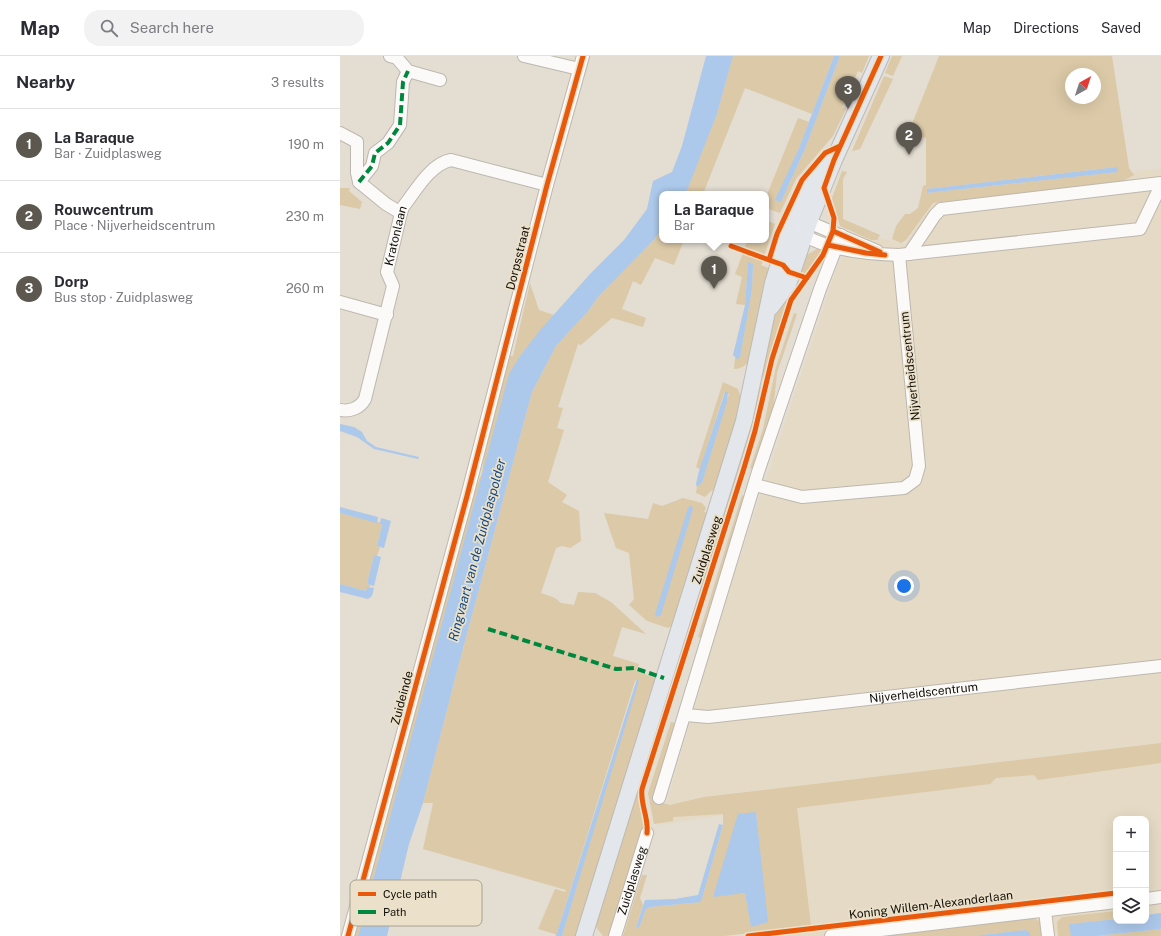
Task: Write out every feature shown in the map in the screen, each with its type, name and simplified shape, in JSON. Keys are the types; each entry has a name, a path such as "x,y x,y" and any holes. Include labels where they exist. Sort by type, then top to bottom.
{"main road":[{"name":"Zuidplasweg","path":"769,310 788,284 807,229 834,160 881,56"},
{"name":"Zuidplasweg","path":"584,936 744,421 774,283 792,225 812,180 834,160"}],"street":[{"path":"390,56 397,58 408,71 440,80"},
{"path":"524,56 579,69"},
{"name":"Dorpsstraat","path":"474,465 583,56"},
{"path":"359,182 372,166 375,153 388,143 400,125 403,82 408,71"},
{"path":"340,133 357,142 357,173 359,182 386,204 401,213"},
{"name":"Kratonlaan","path":"340,410 352,410 365,399 393,286 387,272 401,213 403,207 433,170 441,163 451,160 548,185"},
{"path":"807,229 837,248 885,255 1140,229 1161,184"},
{"path":"904,254 941,209 1161,184"},
{"path":"792,225 841,235 885,255"},
{"path":"659,798 686,715 755,485 820,289 841,235"},
{"name":"Nijverheidscentrum","path":"755,485 802,497 904,488 915,480 919,466 904,254"},
{"path":"340,302 387,315"},
{"name":"Zuideinde","path":"363,880 463,512 474,465"},
{"name":"Nijverheidscentrum","path":"686,715 708,717 1161,666"},
{"name":"Zuidplasweg","path":"615,936 647,833"},
{"path":"1149,899 1161,897"},
{"name":"Koning Willem-Alexanderlaan","path":"831,936 1113,902"},
{"path":"1045,911 1048,936"},
{"name":"Zuideinde","path":"348,936 351,926"}],"shaded area":[{"path":"733,56 834,56 812,114 745,88 704,191 686,191 717,114"},
{"path":"840,56 869,56 862,73 858,71 842,107 846,109 833,136 796,179 780,213 769,209 768,191 798,118 809,122 776,200 781,202 805,149"},
{"path":"892,56 902,56 893,76 885,73"},
{"path":"939,56 1112,56 1129,168 1134,175 1123,181 933,203 906,240 901,243 892,239 896,226 905,214 910,214 918,208 923,186 926,185 926,138 908,134","holes":["1117,167 1117,172 927,193 927,189"]},
{"path":"884,76 893,79 860,149 852,151"},
{"path":"1161,168 1161,921 1149,922 1149,816 1113,816 1113,924 1135,924 1032,936 780,936 761,809 660,825 729,590 838,264 858,233 905,244 934,200"},
{"path":"842,171 847,172 843,179 843,219 880,235 877,240 871,240 840,226 832,198"},
{"path":"340,188 350,188 349,191 362,202 360,209 340,205"},
{"path":"769,221 775,224 769,241"},
{"path":"659,233 659,243 683,243 674,265 655,258 641,285 633,281 622,309 646,318 643,327 612,318 581,345 578,344 558,407 563,408 557,428 564,430 548,482 567,495 562,502 579,511 581,541 570,548 562,546 556,548 541,593 555,598 561,603 574,605 578,592 595,593 611,602 646,634 622,627 613,656 639,664 636,671 655,678 656,680 577,936 562,936 638,679 635,681 556,936 555,934 538,929 555,889 565,892 566,890 423,849 433,803 423,803 532,392 556,346 589,310 598,297"},
{"path":"747,243 768,243 764,256 762,257 744,249"},
{"path":"817,249 824,249 807,274 797,271 805,256"},
{"path":"743,253 763,261 761,265 774,270 752,357 744,366 734,369 735,358 740,358 752,290 753,264 748,263 745,305 736,304 742,277 735,274"},
{"path":"794,280 798,282 788,299 763,378 761,377 773,317"},
{"path":"530,283 539,310 554,315 520,356 468,532 373,880 368,880 473,494 482,473 485,447 509,356 513,356"},
{"path":"794,313 797,314 777,373 773,412 754,469 750,468 763,429 776,367"},
{"path":"723,382 738,389 742,401 715,492 712,490 705,497 696,493 697,487 702,483 729,394 724,393 700,469 696,467"},
{"path":"759,386 761,387 752,427 674,678 670,677"},
{"path":"742,495 745,497 702,638 698,637"},
{"path":"683,498 702,503 706,508 704,512 709,513 673,625 668,628 647,621 629,605 634,599 629,553 616,548 604,513 648,519 653,503 662,506"},
{"path":"340,513 380,522 382,525 377,546 380,547 377,556 374,555 367,584 370,585 370,587 367,587 366,591 340,584"},
{"path":"669,681 672,682 639,790 638,799 644,829 611,936 603,936 596,927 596,919"},
{"path":"671,722 676,723 652,800 670,805 704,797 1161,743 1161,763 1038,780 1034,775 996,778 990,784 797,808 811,926 724,936 623,936 642,875 647,875 640,898 643,905 636,927 639,928 646,909 650,907 701,902 723,825 723,814 673,817 673,821 654,824 648,793","holes":["756,812 767,922 751,926 745,893 713,896"]},
{"path":"1113,911 1113,919 1070,924 1071,936 1058,936 1057,922 1062,917"},
{"path":"1033,918 1040,923 1044,936 1030,936 1025,930 974,936 876,936"},
{"path":"356,926 361,926 358,936 353,936"},
{"path":"1161,929 1161,936 1097,936"}],"water":[{"name":"Ringvaart van de Zuidplaspolder","path":"706,56 733,56 717,114 686,191 659,191 659,233 598,297 589,310 556,346 532,392 423,803 409,844 400,880 373,880 509,374 520,356 541,329 591,273 624,240 647,209 653,181 672,172 682,146"},
{"path":"834,56 840,56 805,149 781,202 775,200 799,148"},
{"path":"1117,167 1118,172 927,193 927,189"},
{"path":"748,262 753,264 752,290 740,358 737,359 733,355 745,305"},
{"path":"725,392 728,392 727,402 702,483 697,487 696,484 699,471"},
{"path":"340,424 354,427 362,432 367,441 376,447 419,457 418,459 374,449 357,437 340,431"},
{"path":"691,505 693,509 661,615 657,617 655,614 688,508"},
{"path":"340,507 378,517 377,523 340,513"},
{"path":"381,518 391,521 384,548 377,546 382,525 380,523"},
{"path":"374,555 381,557 374,586 367,584"},
{"path":"340,584 366,591 367,587 374,588 372,596 368,599 340,592"},
{"path":"637,679 639,681 562,936 556,936"},
{"path":"756,812 768,922 751,927 745,893 713,897 738,814"},
{"path":"719,824 723,825 701,902 650,907 646,909 639,928 636,927 645,900 675,899 698,895"},
{"path":"1161,913 1161,929 1097,936 1071,936 1069,924 1113,919 1113,924 1149,924 1149,915"},
{"path":"361,926 389,926 387,936 358,936"},
{"path":"1025,930 1030,933 1030,936 974,936"}],"marked path":[{"path":"359,182 372,166 375,153 388,143 400,125 403,82 408,71"},
{"path":"488,629 616,669 634,668 664,678"}],"cycle path":[{"path":"363,880 467,496 547,185 583,56"},
{"path":"647,833 647,822 642,800 642,789 744,468 755,431 772,359 791,300 823,255 833,231 834,218 824,188 834,160 881,56"},
{"path":"769,260 777,234 802,180 825,153 840,146"},
{"path":"833,231 880,252"},
{"path":"828,245 866,253 885,255"},
{"path":"731,246 783,265 789,272 807,278"},
{"path":"748,936 1113,893"},
{"path":"348,936 351,926"}],"place":[{"name":"Dorp","path":"848,109"},
{"name":"Rouwcentrum","path":"909,155"},
{"name":"La Baraque","path":"714,289"}]}
